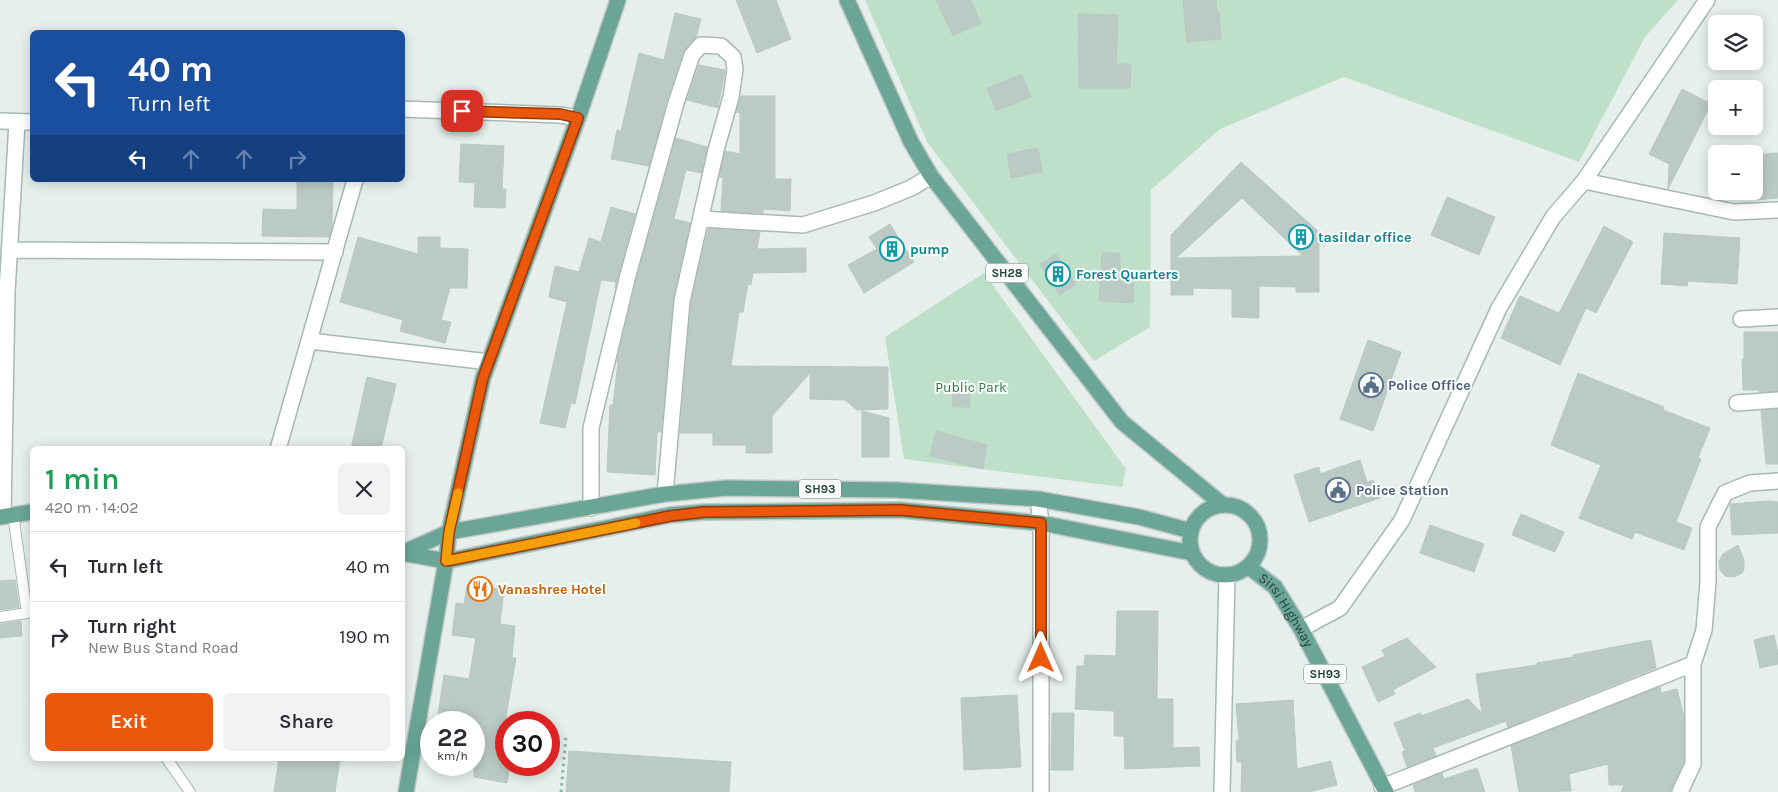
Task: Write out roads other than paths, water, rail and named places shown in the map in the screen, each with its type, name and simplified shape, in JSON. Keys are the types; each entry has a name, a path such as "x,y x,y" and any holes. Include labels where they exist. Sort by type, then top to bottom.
{"main road":[{"path":"406,792 446,561 449,532 483,378 578,118 618,0"},
{"name":"SH28","path":"847,0 911,142 931,176 1122,422 1223,505 1234,505 1252,517 1258,526 1261,537 1260,548 1256,558 1249,567"},
{"name":"SH93","path":"405,552 449,532 665,494 726,488 887,490 1038,499 1139,517 1191,531"},
{"path":"1223,505 1212,507 1196,521 1191,531 1192,553 1198,562 1216,574 1226,576 1238,573 1249,567"},
{"name":"SH93","path":"405,554 446,561 670,516 704,512 900,510 1041,523 1192,553"},
{"path":"5,516 30,512"},
{"name":"Sirsi Highway","path":"1249,567 1275,587 1302,629 1384,789"}],"street":[{"path":"1302,629 1340,608 1402,520 1499,308 1553,217 1584,181 1707,0"},
{"path":"591,508 591,428 628,275 676,103 692,55 701,45 721,46 733,57 735,69 731,97 716,150 682,301 665,494"},
{"path":"405,109 560,114 578,118"},
{"path":"0,122 30,122"},
{"path":"5,516 7,292 17,123"},
{"path":"701,219 803,225 874,203 911,188 931,176"},
{"path":"1584,181 1734,212 1778,210"},
{"path":"279,446 354,182"},
{"path":"10,250 335,252"},
{"path":"1741,320 1778,316"},
{"path":"310,341 489,362"},
{"path":"1736,403 1778,400"},
{"path":"1680,792 1693,764 1693,664 1704,630 1708,582 1708,527 1725,493 1750,483 1778,481"},
{"path":"1038,499 1041,523 1042,792"},
{"path":"1222,792 1226,576"},
{"path":"1384,789 1693,664"}],"lane":[{"path":"0,617 26,613 5,516"},
{"path":"168,761 190,792"}],"place":[{"name":"tasildar office","path":"1301,237"},
{"name":"pump","path":"892,249"},
{"name":"Forest Quarters","path":"1058,274"},
{"name":"Police Office","path":"1371,385"},
{"name":"Police Station","path":"1338,490"},
{"name":"Vanashree Hotel","path":"480,589"}],"park label":[{"name":"Public Park","path":"971,387"}]}
